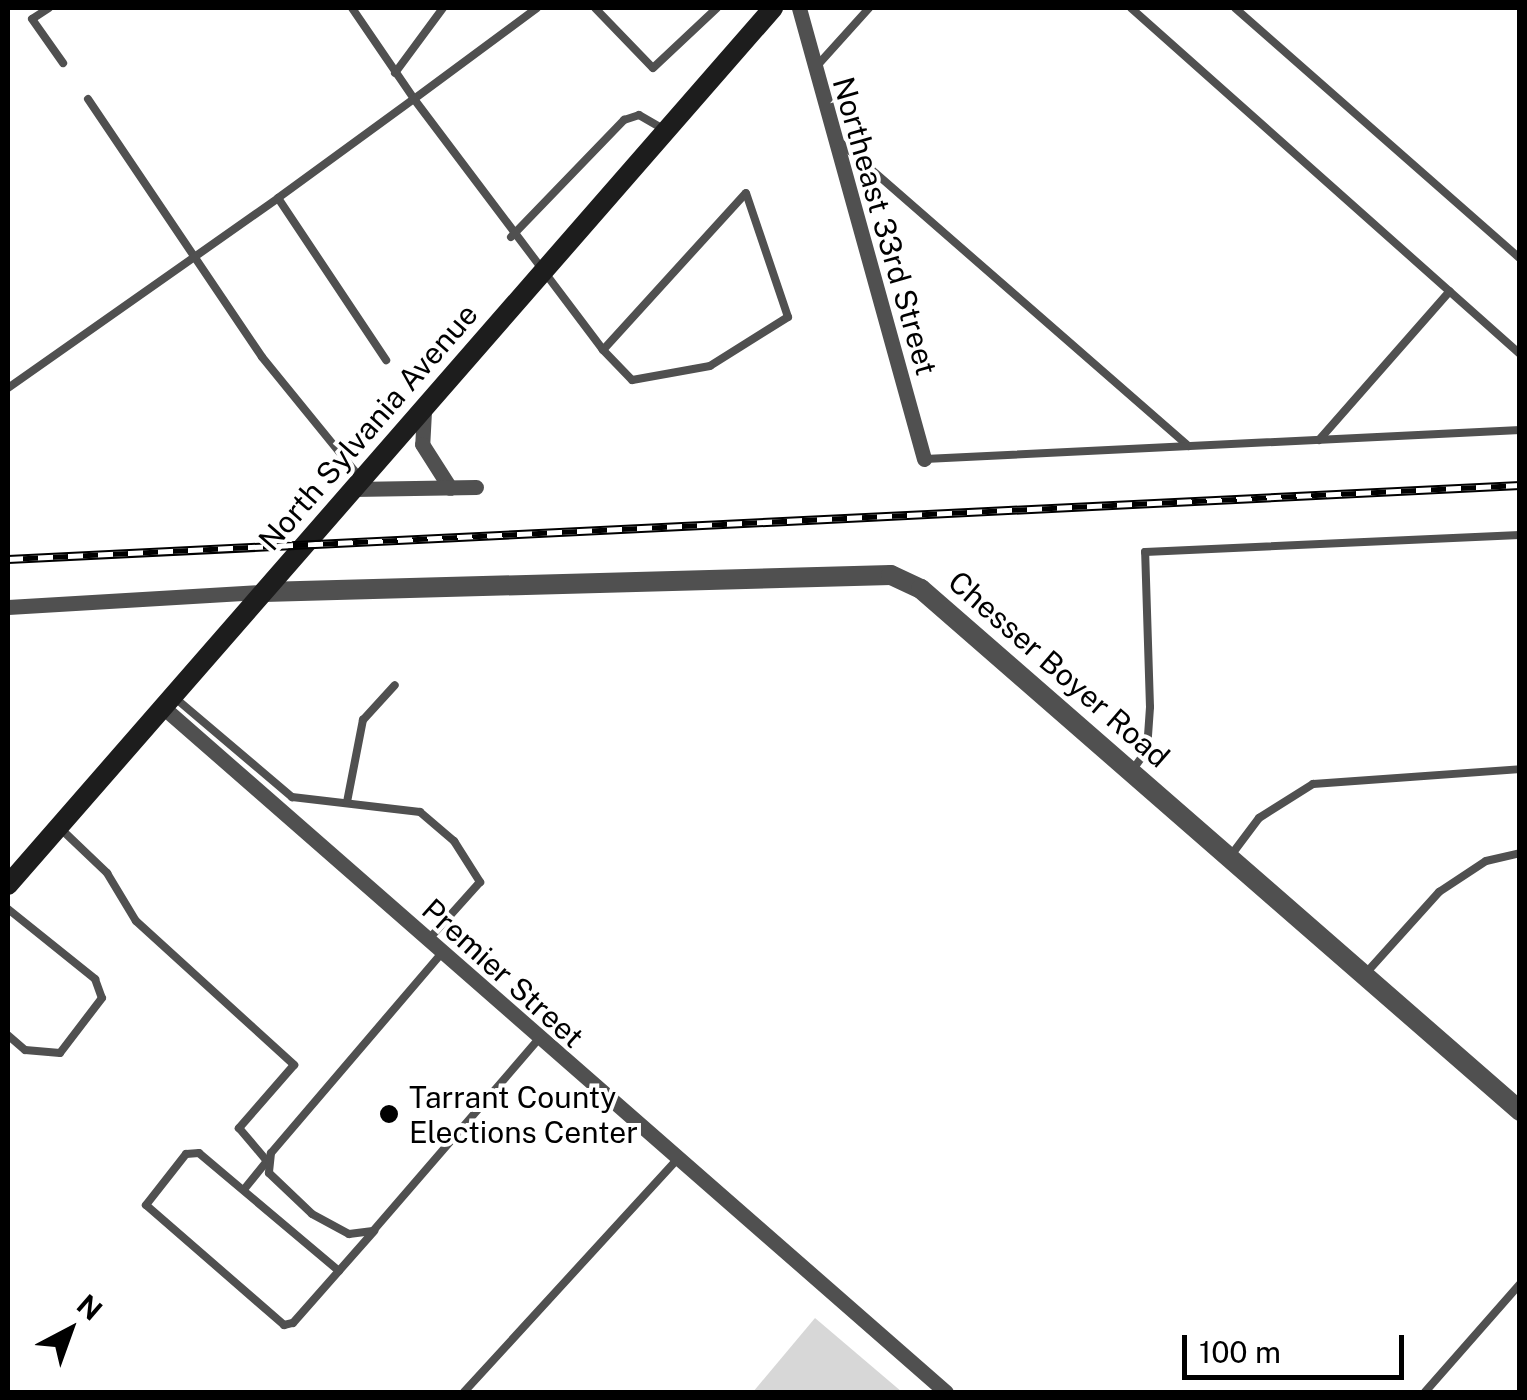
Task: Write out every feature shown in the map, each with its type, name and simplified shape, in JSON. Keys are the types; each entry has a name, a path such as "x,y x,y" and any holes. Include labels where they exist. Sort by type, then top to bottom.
{"main road":[{"name":"North Sylvania Avenue","path":"8,886 774,8"}],"street":[{"name":"Northeast 33rd Street","path":"798,8 826,130 924,459"},
{"path":"425,406 422,444 450,488"},
{"path":"357,484 476,487"},
{"name":"Chesser Boyer Road","path":"264,592 891,576 921,589 1520,1111"},
{"path":"8,607 264,592"},
{"name":"Premier Street","path":"169,702 427,942 675,1162 946,1392"}],"lane":[{"path":"24,8 63,62"},
{"path":"32,19 50,8"},
{"path":"352,8 538,276 603,350 632,380 710,366 788,317 746,193 603,350"},
{"path":"395,72 442,8"},
{"path":"8,388 193,254 278,198 536,8"},
{"path":"596,8 653,68 716,8"},
{"path":"812,72 868,8"},
{"path":"1131,8 1520,354"},
{"path":"1236,8 1520,258"},
{"path":"88,99 357,484"},
{"path":"511,238 624,120 638,115 665,130"},
{"path":"826,130 1188,446"},
{"path":"278,198 386,360"},
{"path":"1319,440 1450,292"},
{"path":"924,459 1520,430"},
{"path":"1131,772 1147,750 1150,707 1144,552 1520,535"},
{"path":"347,802 363,720 395,685"},
{"path":"169,702 292,797 420,812 454,841 480,882 427,942"},
{"path":"1230,858 1258,818 1313,784 1520,769"},
{"path":"58,826 107,874 136,921 294,1065 238,1128 328,1226 349,1234 377,1227"},
{"path":"1364,976 1439,892 1486,861 1520,853"},
{"path":"8,909 96,979 102,998 60,1054 25,1050 8,1035"},
{"path":"244,1190 441,954"},
{"path":"338,1271 207,1158 186,1154 147,1211 284,1325 338,1271 538,1040"},
{"path":"464,1392 675,1162"},
{"path":"1425,1392 1520,1284"}],"shaded area":[{"path":"815,1318 902,1392 753,1392"}],"railway":[{"path":"8,559 1520,485"}],"place":[{"name":"Tarrant County Elections Center","path":"389,1114"}]}
